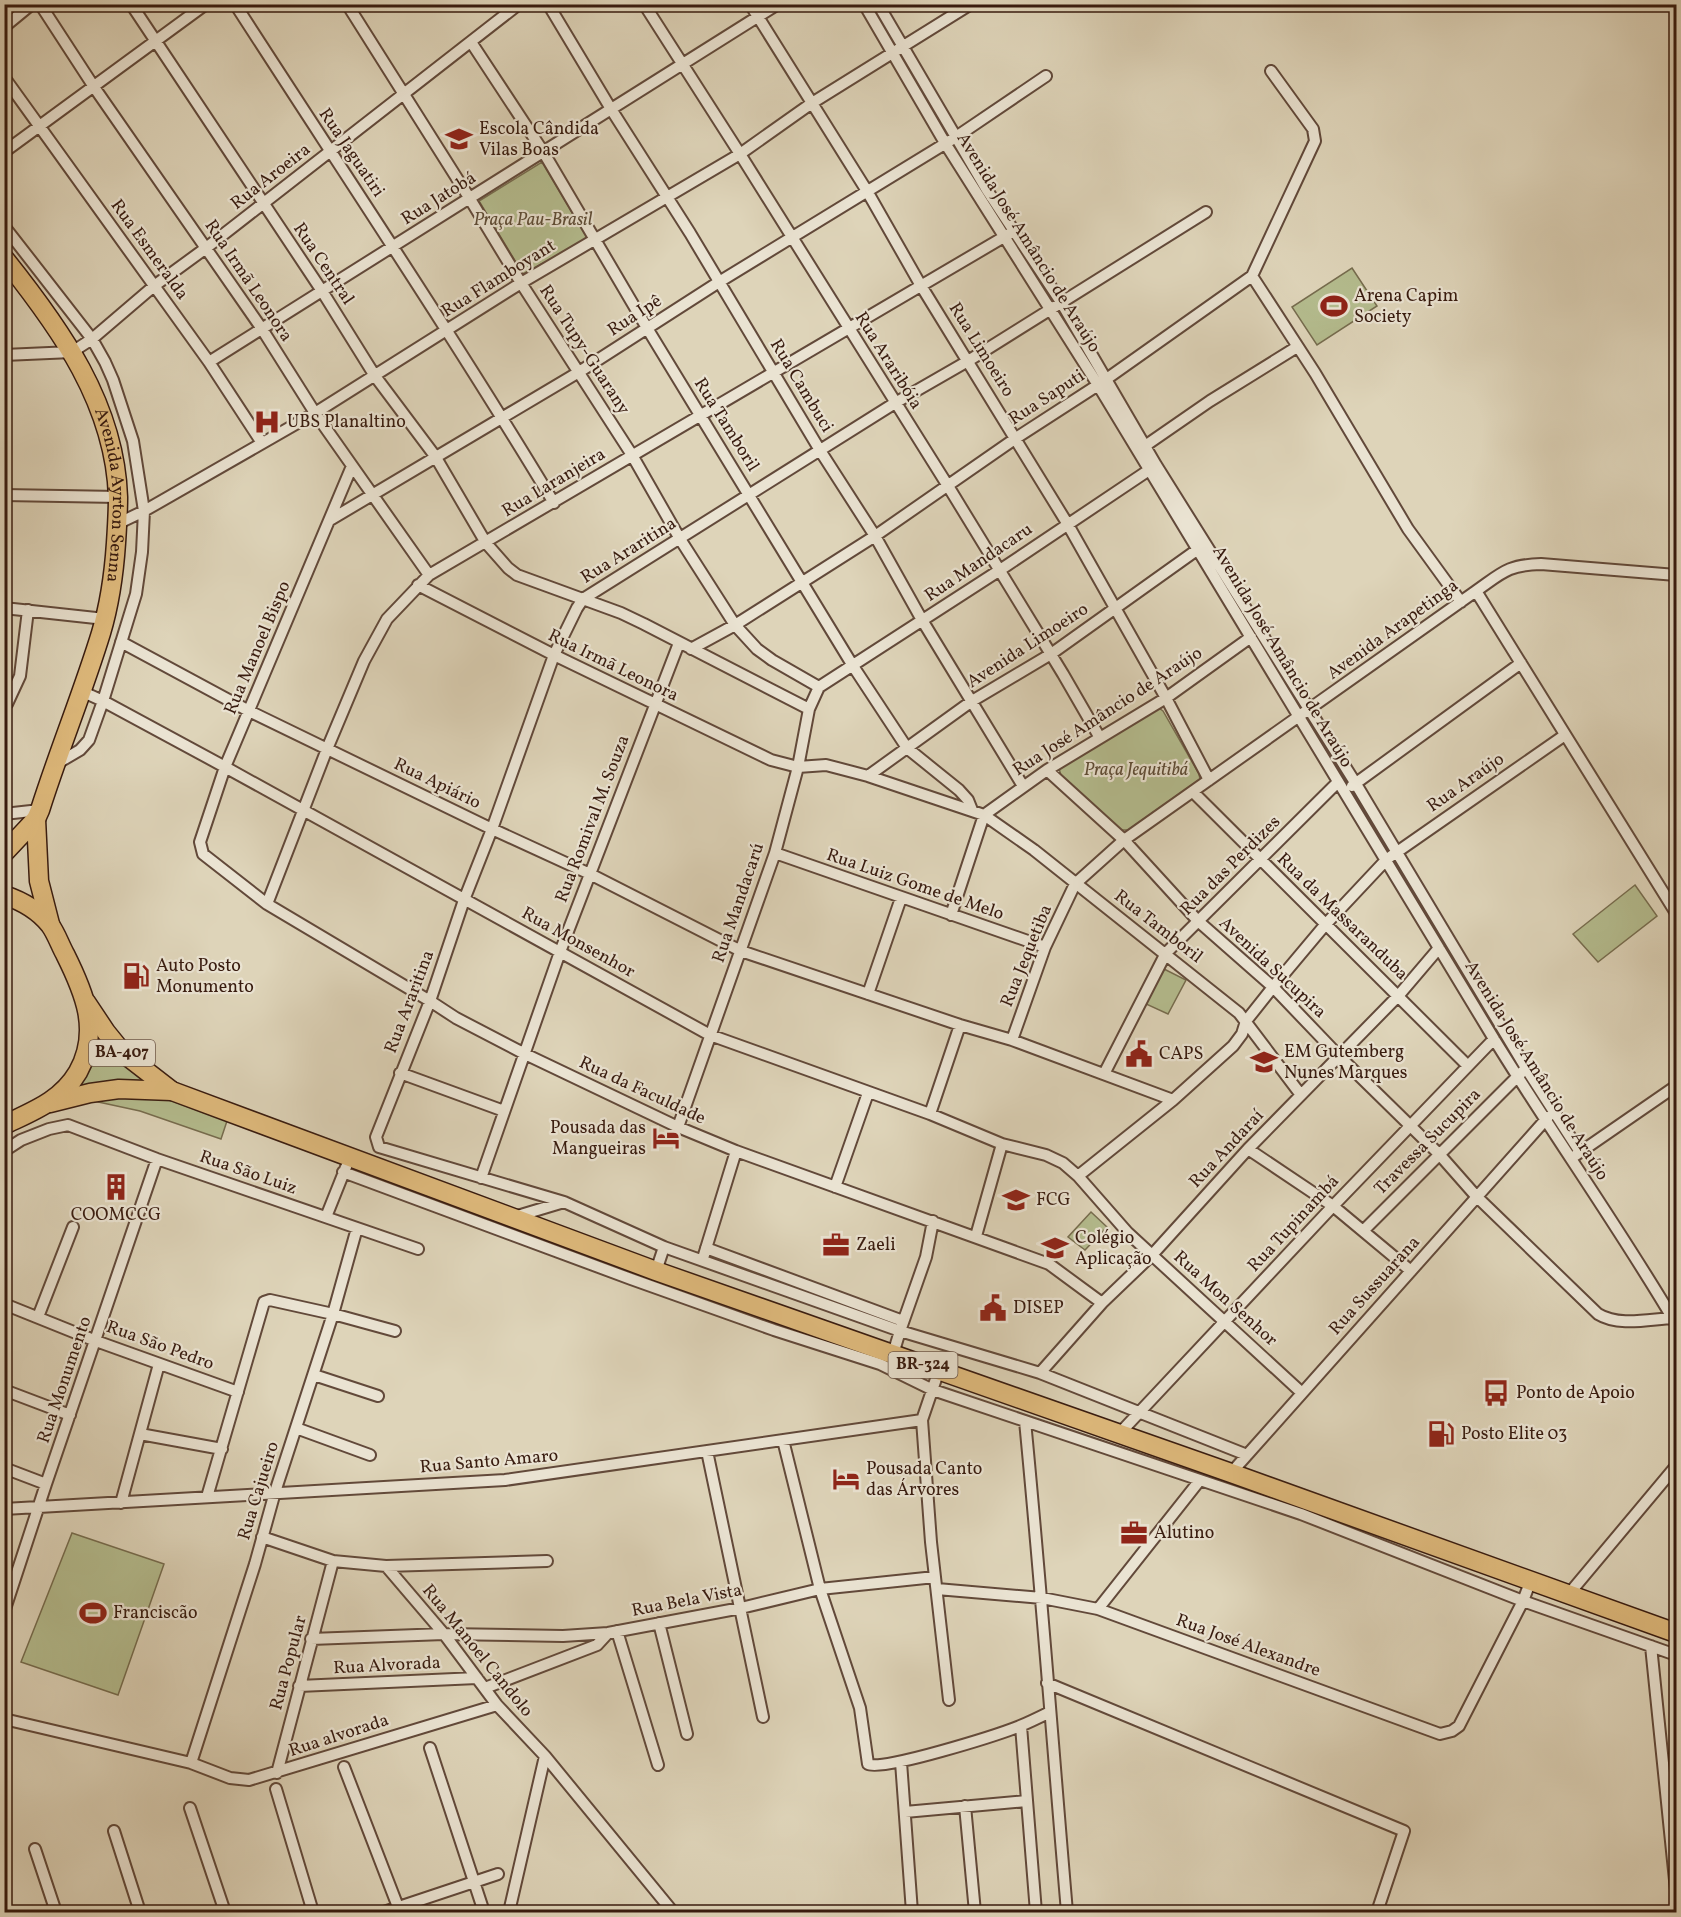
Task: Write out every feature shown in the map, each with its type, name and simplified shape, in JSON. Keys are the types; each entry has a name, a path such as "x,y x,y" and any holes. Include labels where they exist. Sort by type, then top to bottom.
{"highway":[{"name":"Avenida Ayrton Senna","path":"4,258 48,314 89,382 104,418 113,456 118,497 114,572 105,619 38,814 39,881 51,926 86,1002 89,1020 86,1053 71,1082 50,1103 4,1125"},
{"name":"Avenida Ayrton Senna","path":"4,854 38,814"},
{"name":"Avenida Ayrton Senna","path":"4,895 33,909 51,926"},
{"name":"BA-407","path":"86,1002 123,1053 172,1091"},
{"name":"BA-407","path":"50,1103 131,1088 172,1091"},
{"name":"BR-324","path":"172,1091 346,1165 513,1217 656,1271 1677,1633"}],"street":[{"path":"4,27 32,4"},
{"name":"Rua Irmã Leonora","path":"40,4 94,87 262,330 315,413 429,575"},
{"name":"Rua Central","path":"131,4 322,291 375,376 435,456 486,543 508,568 517,575 644,624 809,709"},
{"path":"4,152 206,4"},
{"name":"Rua Jaguatiri","path":"235,4 394,247 554,503"},
{"name":"Rua Tupy-Guarany","path":"347,4 521,283 632,455 680,539 735,625 757,649 819,687"},
{"name":"Rua Aroeira","path":"72,352 92,339 154,286 519,4"},
{"name":"Rua Cambuci","path":"548,4 611,109 668,197 821,452 875,536 922,620 1023,786"},
{"name":"Rua Araribóia","path":"644,4 948,486 1100,738"},
{"name":"Rua Limoeiro","path":"750,4 867,192 920,284 1067,524 1166,698 1209,780"},
{"name":"Rua Jatobá","path":"209,362 778,4"},
{"name":"Avenida José Amâncio de Araújo","path":"864,4 945,144 1009,233 1049,309 1102,382 1152,468 1202,546 1251,637 1516,1076 1544,1120 1576,1155 1675,1321"},
{"path":"878,4 1009,233 1061,302 1102,382"},
{"name":"Rua Flamboyant","path":"117,524 144,511 315,413 521,283 740,154 812,103 971,4"},
{"name":"Rua Tamboril","path":"471,42 544,153 852,666 908,748 959,790 968,800 972,810"},
{"name":"Rua Saputi","path":"691,649 735,625 875,536 1016,438 1102,382 1252,276 1316,138 1313,129 1271,71"},
{"name":"Rua Ipê","path":"329,520 579,372 719,282 945,144 1046,76"},
{"name":"Rua Esmeralda","path":"4,77 209,362 262,443"},
{"name":"Rua Araritina","path":"481,1178 379,1147 376,1137 430,1000 464,900 554,656 583,599 1206,212"},
{"path":"4,226 92,339 113,380 134,450 144,511 142,552 136,594 89,740 80,750 55,764"},
{"name":"Rua Laranjeira","path":"267,904 327,748 379,631 394,610 429,575 1009,233"},
{"path":"1252,276 1315,373 1408,530 1461,602"},
{"path":"1142,448 1210,401 1298,347"},
{"path":"4,355 72,352"},
{"name":"Rua Manoel Bispo","path":"200,846 225,766 352,465"},
{"name":"Rua Mandacaru","path":"819,687 1152,468"},
{"path":"4,495 118,497"},
{"path":"1202,546 1356,784 1554,1112 1576,1155 1677,1086"},
{"name":"Avenida Limoeiro","path":"868,776 972,701 1051,654 1202,546"},
{"name":"Avenida Arapetinga","path":"1075,884 1124,840 1509,568 1524,565 1553,565 1677,575"},
{"name":"Rua Irmã Leonora","path":"418,585 654,705 771,760 798,766"},
{"path":"1476,591 1677,913"},
{"path":"4,608 105,619"},
{"path":"5,704 20,676 28,610"},
{"name":"Rua José Amâncio de Araújo","path":"984,815 1047,770 1166,698 1251,637"},
{"name":"Rua Apiário","path":"121,642 249,711 590,874 741,951 960,1025 1012,1040 1173,1100"},
{"name":"Rua Romival M. Souza","path":"481,1178 560,952 679,643"},
{"path":"1345,792 1521,663"},
{"name":"Rua Mandacarú","path":"678,1127 775,854 798,766 809,709 819,687"},
{"name":"Rua Monsenhor","path":"81,691 103,700 225,766 710,1035 930,1114 1002,1144 1046,1155 1064,1163 1078,1176"},
{"name":"Rua Araújo","path":"1078,1176 1173,1100 1239,1040 1246,1021 1272,987 1325,925 1387,859 1565,735"},
{"name":"Rua Tamboril","path":"798,766 826,765 868,776 984,815 1034,850 1232,1006 1246,1021 1301,1095"},
{"name":"Avenida Sucupira","path":"1047,770 1124,840 1198,921 1272,987 1439,1154 1476,1196 1604,1317 1627,1321 1675,1321"},
{"name":"Rua das Perdizes","path":"1104,1074 1166,953 1338,782"},
{"name":"Rua da Massaranduba","path":"1193,792 1468,1066"},
{"path":"4,814 38,814"},
{"path":"951,915 984,815"},
{"name":"Rua da Faculdade","path":"200,846 203,854 267,904 430,1000 456,1018 525,1054 678,1127 736,1151 1049,1264 1102,1304"},
{"name":"Rua Luiz Gome de Melo","path":"775,854 1045,947"},
{"name":"Rua Jequetiba","path":"1012,1040 1045,947 1075,884"},
{"path":"867,994 901,898"},
{"path":"1430,934 1441,927"},
{"name":"Rua Andaraí","path":"1040,1373 1248,1149 1399,995 1439,948"},
{"path":"930,1114 960,1025"},
{"name":"Rua Tupinambá","path":"1119,1434 1494,1039"},
{"name":"Travessa Sucupira","path":"1363,1231 1526,1068"},
{"path":"400,1072 504,1111"},
{"path":"835,1186 868,1093"},
{"name":"Rua Sussuarana","path":"1231,1473 1544,1120 1554,1112"},
{"name":"Rua São Luiz","path":"4,1150 21,1140 49,1129 68,1125 158,1159 418,1249"},
{"path":"976,1236 1002,1144"},
{"path":"1248,1149 1333,1206 1410,1271"},
{"path":"702,1261 736,1151"},
{"name":"Rua Monumento","path":"4,1612 158,1159"},
{"path":"326,1216 346,1165 631,1279 774,1330 880,1364 933,1390 1350,1532 1523,1601 1677,1655"},
{"name":"Rua Mon Senhor","path":"1078,1176 1128,1233 1302,1393"},
{"path":"481,1178 564,1202 664,1247 702,1261 1040,1373 1247,1455"},
{"path":"513,1217 564,1202"},
{"path":"893,1354 926,1257 933,1221"},
{"path":"38,1317 73,1227"},
{"name":"Rua Cajueiro","path":"191,1763 333,1314 357,1228"},
{"path":"656,1271 664,1247"},
{"path":"706,1248 901,1326"},
{"path":"207,1497 264,1302 270,1300 395,1331"},
{"name":"Rua São Pedro","path":"4,1304 96,1341 237,1392"},
{"path":"121,1503 159,1364"},
{"path":"939,1370 922,1420 949,1700"},
{"path":"314,1375 378,1396"},
{"path":"4,1390 70,1414"},
{"name":"Rua Santo Amaro","path":"4,1509 505,1480 922,1420"},
{"path":"1025,1421 1042,1598 1067,1912"},
{"path":"296,1428 370,1455"},
{"path":"140,1434 222,1449"},
{"path":"783,1440 820,1589 860,1708 868,1764 873,1766 901,1762 1021,1726 1050,1712"},
{"path":"707,1451 762,1717"},
{"path":"1568,1595 1677,1466"},
{"path":"4,1468 46,1484"},
{"path":"1098,1609 1200,1480"},
{"path":"262,1537 333,1561 386,1566 547,1561"},
{"name":"Rua Popular","path":"277,1773 333,1561"},
{"name":"Rua Manoel Candolo","path":"386,1566 444,1634 497,1705 545,1756 673,1912"},
{"path":"1523,1601 1531,1580"},
{"name":"Rua Bela Vista","path":"311,1639 444,1634 520,1637 613,1632 741,1608 820,1589 936,1583 1042,1598"},
{"name":"Rua José Alexandre","path":"1042,1598 1098,1609 1440,1734 1452,1731 1459,1726 1523,1601"},
{"path":"659,1623 687,1734"},
{"path":"484,1688 597,1645 613,1632 658,1765"},
{"path":"1651,1646 1677,1890"},
{"name":"Rua Alvorada","path":"299,1686 477,1678"},
{"path":"1047,1683 1404,1832 1377,1912"},
{"name":"Rua alvorada","path":"4,1719 191,1763 230,1778 242,1780 277,1773 345,1750 497,1705"},
{"path":"1021,1726 1036,1912"},
{"path":"430,1748 484,1912"},
{"path":"509,1912 545,1756"},
{"path":"901,1762 912,1912"},
{"path":"344,1767 399,1910"},
{"path":"276,1789 313,1912"},
{"path":"905,1812 1027,1801"},
{"path":"965,1806 975,1912"},
{"path":"190,1808 225,1912"},
{"path":"114,1831 140,1912"},
{"path":"35,1849 56,1912"},
{"path":"384,1912 399,1910 498,1874"}],"green space":[{"name":"Praça Pau-Brasil","path":"542,162 588,239 523,274 479,201"},
{"name":"Arena Capim Society","path":"1352,268 1377,306 1317,345 1292,307"},
{"name":"Praça Jequitibá","path":"1156,706 1163,711 1200,779 1128,830 1121,830 1061,776 1059,768"},
{"path":"1635,885 1657,916 1598,962 1573,934"},
{"path":"1164,969 1186,980 1168,1014 1146,1004"},
{"path":"95,1029 149,1082 111,1081 73,1089 84,1076 91,1062"},
{"path":"112,1097 167,1099 227,1121 221,1139 140,1111 89,1100"},
{"path":"1091,1212 1107,1227 1085,1250 1068,1237"},
{"name":"Franciscão","path":"72,1533 164,1564 118,1695 21,1662"}],"place":[{"name":"Escola Cândida Vilas Boas","path":"459,139"},
{"name":"Arena Capim Society","path":"1334,306"},
{"name":"UBS Planaltino","path":"267,422"},
{"name":"Auto Posto Monumento","path":"136,976"},
{"name":"CAPS","path":"1139,1054"},
{"name":"EM Gutemberg Nunes Marques","path":"1264,1062"},
{"name":"Pousada das Mangueiras","path":"666,1138"},
{"name":"COOMCCG","path":"116,1187"},
{"name":"FCG","path":"1016,1200"},
{"name":"Zaeli","path":"836,1245"},
{"name":"Colégio Aplicação","path":"1055,1248"},
{"name":"DISEP","path":"993,1308"},
{"name":"Ponto de Apoio","path":"1496,1393"},
{"name":"Posto Elite 03","path":"1441,1434"},
{"name":"Pousada Canto das Árvores","path":"846,1479"},
{"name":"Alutino","path":"1134,1533"},
{"name":"Franciscão","path":"93,1613"}]}
